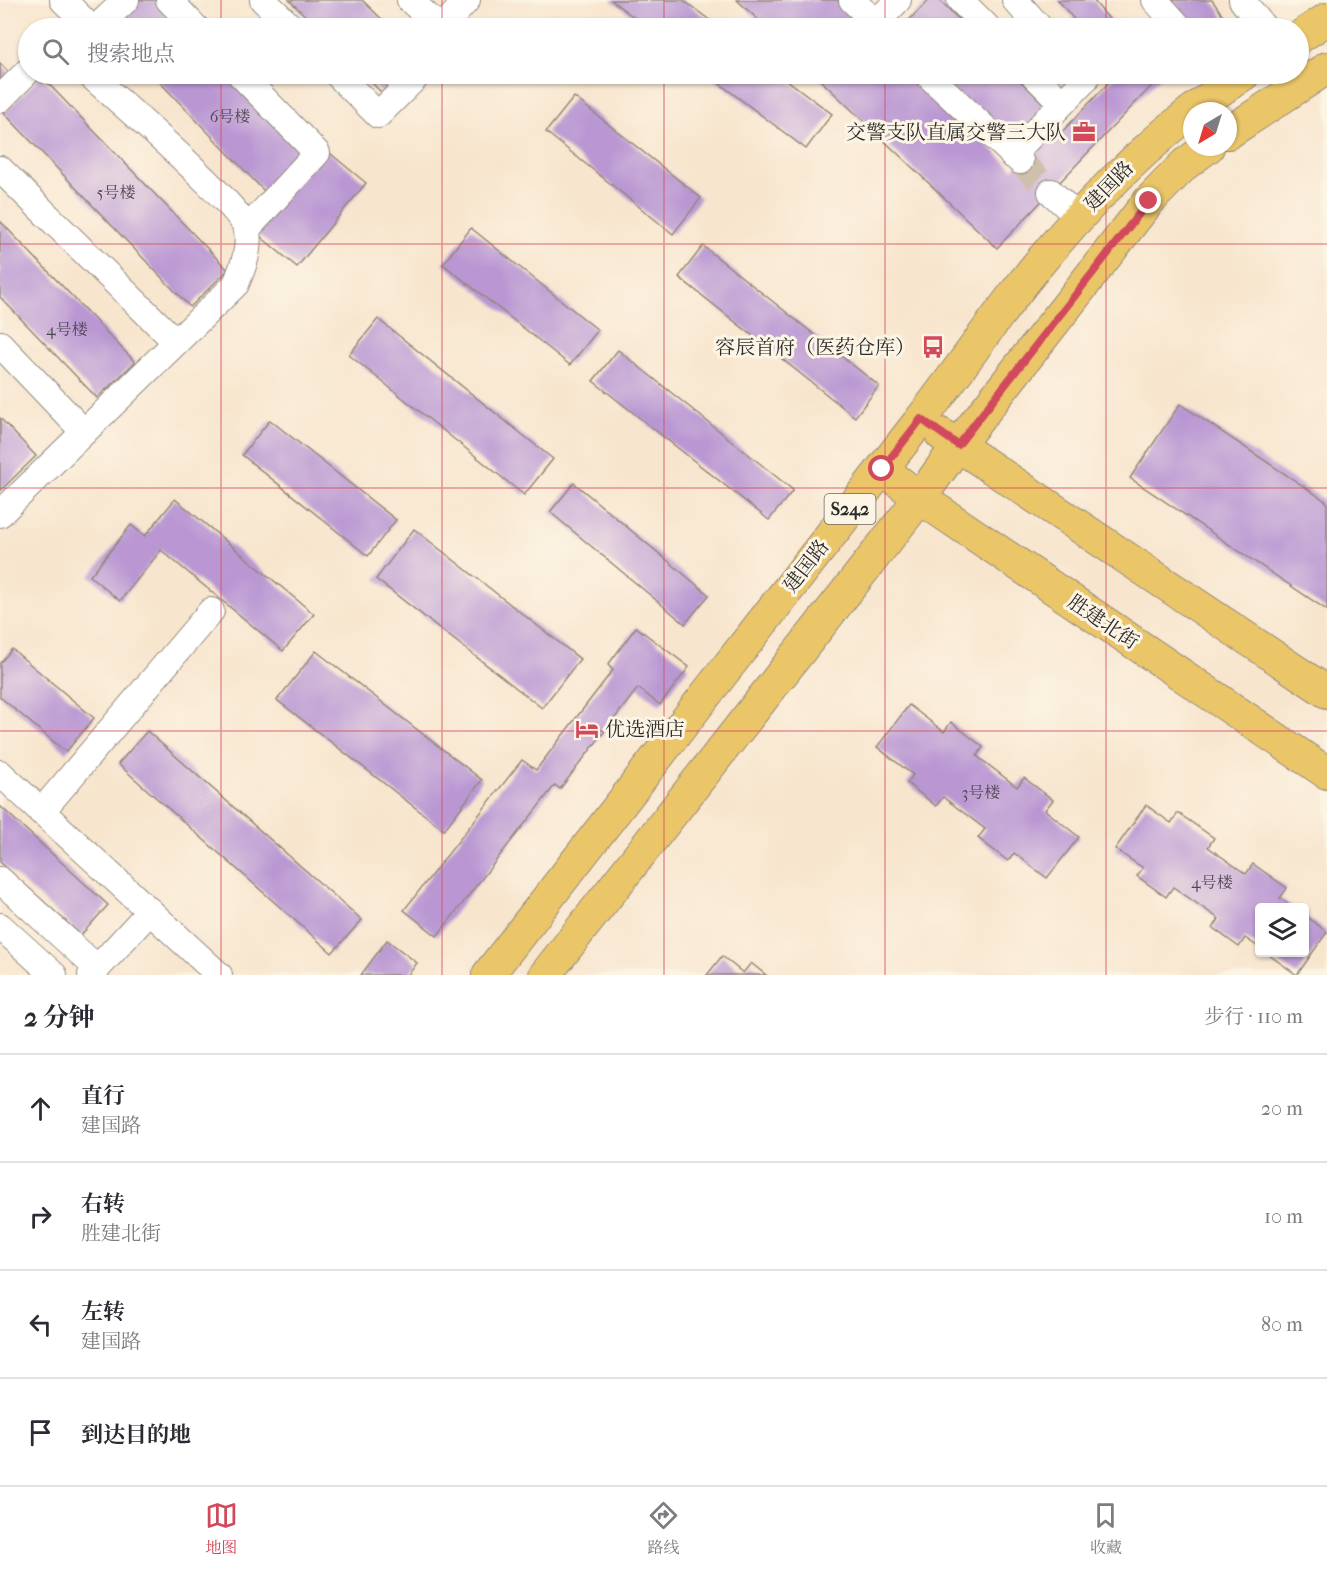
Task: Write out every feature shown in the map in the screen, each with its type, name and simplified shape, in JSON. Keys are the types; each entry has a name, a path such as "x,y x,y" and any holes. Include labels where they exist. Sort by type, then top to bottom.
{"main road":[{"path":"1309,31 1327,19"},
{"name":"建国路","path":"488,975 921,419 1039,262 1111,181 1151,143 1222,84"},
{"path":"1237,127 1297,84"},
{"name":"建国路","path":"545,975 920,498 958,445 1149,201 1196,156"},
{"path":"921,419 1327,692"},
{"name":"胜建北街","path":"882,469 920,498 1327,773"}],"street":[{"path":"63,0 82,18"},
{"path":"98,18 126,0"},
{"path":"169,0 186,18"},
{"path":"263,0 282,18"},
{"path":"410,0 430,18"},
{"path":"450,18 467,0"},
{"path":"852,0 871,18"},
{"path":"885,18 898,0"},
{"path":"960,0 978,18"},
{"path":"1015,0 1031,18"},
{"path":"1155,0 1171,18"},
{"path":"1242,0 1256,18"},
{"path":"0,99 18,81"},
{"path":"0,514 236,284 246,260 247,229 228,201 99,84"},
{"path":"247,229 317,153 250,84"},
{"path":"347,84 378,115 409,84"},
{"path":"938,84 1016,158 1081,84"},
{"path":"1043,84 1062,103"},
{"path":"0,169 176,342"},
{"path":"1051,192 1079,218"},
{"path":"0,344 84,432"},
{"path":"41,812 211,610"},
{"path":"0,773 219,975"},
{"path":"0,880 94,971 150,911"},
{"path":"0,926 54,975"}],"building":[{"path":"133,0 158,0 175,18 118,18"},
{"path":"289,0 362,0 381,18 308,18"},
{"path":"611,0 683,0 707,18 635,18"},
{"path":"737,0 837,0 856,18 756,18"},
{"path":"929,0 939,0 958,18 911,18"},
{"path":"1058,0 1093,0 1108,18 1073,18"},
{"path":"1169,0 1212,0 1224,17 1223,18 1183,18"},
{"path":"0,63 14,78 0,92"},
{"path":"33,84 49,84 228,270 190,307 4,113"},
{"path":"162,84 238,84 308,158 269,196"},
{"path":"373,84 397,84 385,96"},
{"path":"720,84 792,84 832,114 806,149"},
{"path":"825,84 924,84 1013,169 1051,129 1058,136 1107,84 1153,84 997,248"},
{"path":"946,84 1023,84 1046,106 1009,145"},
{"path":"574,97 701,198 673,234 546,132"},
{"path":"325,149 366,183 297,267 255,232"},
{"path":"0,221 135,362 97,398 0,297"},
{"path":"471,228 598,330 570,365 443,264"},
{"path":"703,246 879,386 855,417 679,277"},
{"path":"378,319 553,459 524,495 349,355"},
{"path":"618,350 793,490 769,520 593,381"},
{"path":"1180,404 1327,502 1327,610 1130,478"},
{"path":"0,418 36,456 0,491"},
{"path":"270,420 396,520 368,556 242,455"},
{"path":"574,483 709,595 685,624 550,512"},
{"path":"175,499 314,614 283,651 161,550 120,601 90,576 131,525 145,536"},
{"path":"414,529 580,659 542,708 376,579"},
{"path":"636,627 689,667 660,705 638,688 560,789 555,785 437,936 404,910 522,760 536,770 613,670 608,665"},
{"path":"12,649 94,718 66,752 0,697 0,663"},
{"path":"316,651 482,780 444,830 277,700"},
{"path":"909,705 944,732 951,722 983,747 977,756 1017,787 1024,778 1053,800 1045,810 1079,837 1047,878 1014,853 1008,861 978,838 985,829 943,797 936,806 907,783 913,775 877,747"},
{"path":"147,731 362,920 332,953 118,764"},
{"path":"1146,805 1171,823 1178,813 1214,838 1208,847 1246,874 1253,864 1287,888 1280,898 1287,903 1255,903 1255,945 1245,938 1239,947 1213,928 1219,919 1173,887 1166,897 1137,876 1143,868 1115,849"},
{"path":"0,806 108,905 81,935 0,862"},
{"path":"1309,918 1327,932 1297,975 1272,957 1309,957"},
{"path":"387,940 417,963 408,975 361,975"},
{"path":"722,956 743,973 751,963 766,975 707,975"}],"tunnel":[{"path":"1020,161 1051,192"}],"place":[{"name":"交警支队直属交警三大队","path":"1084,132"},
{"name":"容辰首府（医药仓库）","path":"933,347"},
{"name":"优选酒店","path":"587,729"}],"route":[{"path":"882,469 921,419 958,445 1149,201"}]}
